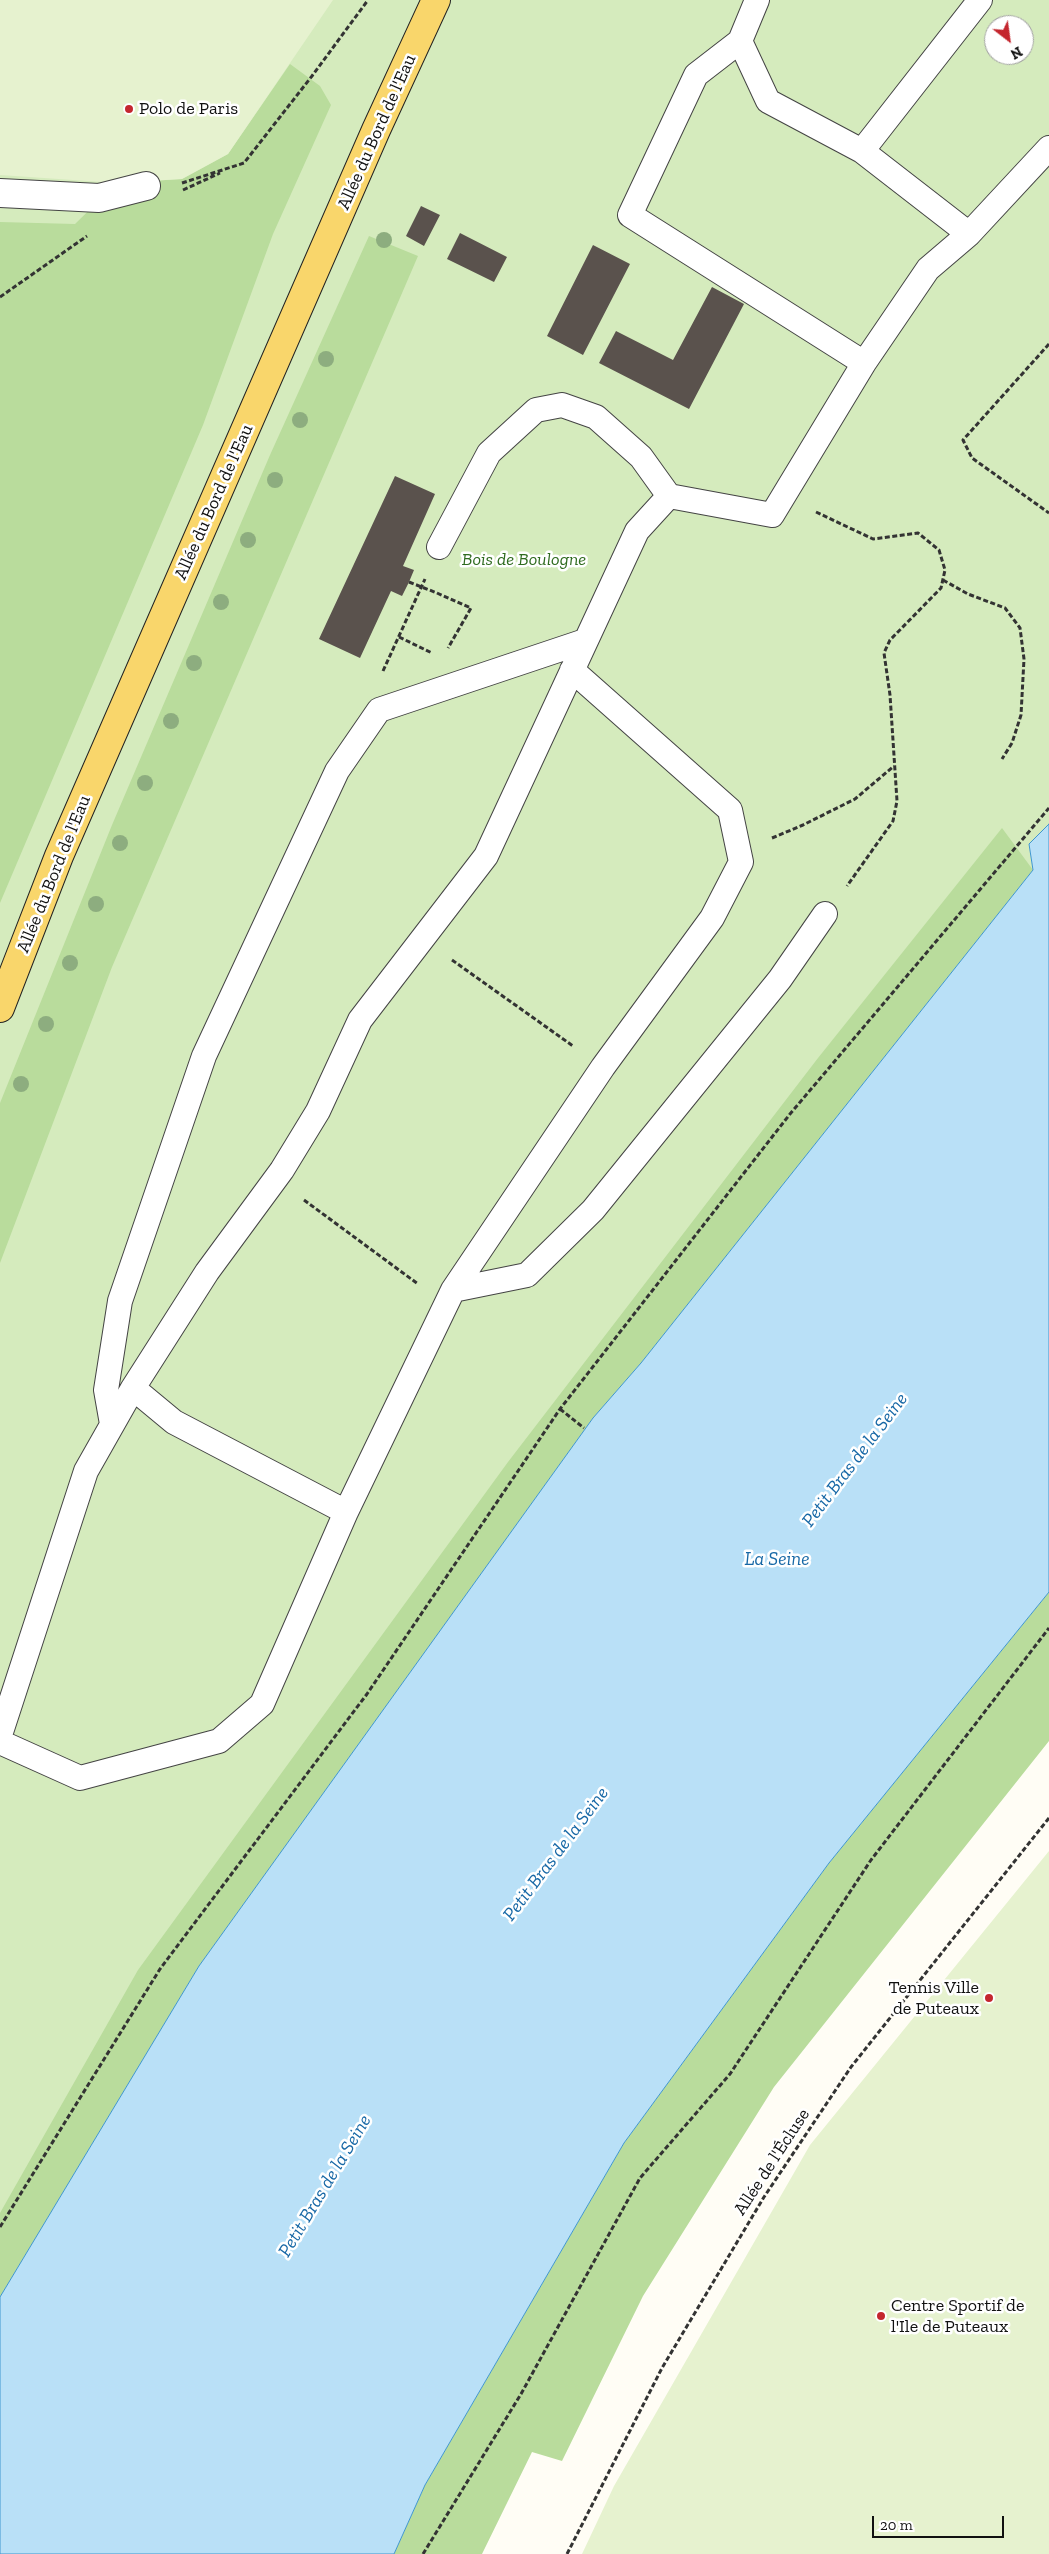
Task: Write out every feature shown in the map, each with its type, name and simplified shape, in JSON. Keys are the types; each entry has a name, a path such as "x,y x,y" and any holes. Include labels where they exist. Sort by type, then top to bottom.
{"main road":[{"name":"Allée du Bord de l'Eau","path":"0,1008 59,856 368,148 436,0"}],"street":[{"path":"0,193 99,198 146,186"}],"lane":[{"path":"757,0 740,41 696,75 630,215 864,364"},
{"path":"862,151 980,0"},
{"path":"740,41 768,101 862,151 969,234"},
{"path":"439,547 489,453 536,410 562,406 596,417 640,457 669,496 772,515 864,364 928,269 969,234 1049,148"},
{"path":"0,1735 86,1472 133,1388 207,1272 275,1178 318,1111 360,1020 486,856 637,532 669,496"},
{"path":"112,1424 106,1390 120,1301 204,1056 337,771 379,710 585,641"},
{"path":"0,1742 80,1778 220,1741 262,1704 346,1512 450,1298 603,1067 712,918 741,862 730,810 572,670"},
{"path":"450,1298 527,1275 593,1210 780,979 825,914"},
{"path":"133,1388 174,1422 346,1512"}],"path":[{"path":"146,186 189,182 244,162 368,0"},
{"path":"1049,344 963,440 972,458 1049,513"},
{"path":"783,497 873,539 918,533 939,550 945,570 941,588 890,640 884,653 890,695 897,801 893,821 825,914"},
{"path":"379,710 372,696 439,547"},
{"path":"943,580 968,594 1005,608 1020,628 1024,659 1020,715 1012,743 1002,759"},
{"path":"409,582 471,608 447,650"},
{"path":"399,637 434,654"},
{"path":"739,851 803,825 855,799 894,766"},
{"path":"0,2227 160,1970 367,1694 560,1410 790,1114 1049,808"},
{"path":"423,939 603,1067"},
{"path":"275,1178 450,1298"},
{"path":"560,1410 584,1428"},
{"path":"423,2554 521,2394 640,2178 730,2074 871,1860 1049,1628"},
{"name":"Allée de l'Écluse","path":"567,2554 662,2368 764,2197 851,2068 1049,1818"}],"green space":[{"name":"Bois de Boulogne","path":"0,0 1049,0 1049,824 1029,844 1033,870 641,1363 593,1418 199,1966 0,2297"},
{"name":"Polo de Paris","path":"0,0 333,0 228,154 182,179 117,183 0,175"},
{"path":"290,64 320,86 331,105 273,234 203,425 0,903 0,222 75,224 117,183 182,179 228,154"},
{"path":"369,236 418,256 112,967 0,1263 0,1103 112,825 270,455"},
{"path":"1002,828 1033,870 641,1363 593,1418 199,1966 0,2297 0,2213 138,1970 508,1462 818,1058"},
{"path":"1049,1592 1049,1741 774,2087 643,2296 562,2461 532,2452 482,2554 394,2554 425,2485 624,2143 829,1863"},
{"name":"Centre Sportif de l'Ile de Puteaux","path":"1049,1851 1049,2554 582,2554 614,2486 810,2145"}],"water":[{"name":"La Seine","path":"1049,824 1049,1592 829,1863 624,2143 425,2485 394,2554 0,2554 0,2297 199,1966 593,1418 641,1363 1033,870 1029,844"}],"building":[{"path":"421,206 440,215 424,246 406,236"},
{"path":"460,233 507,257 494,282 447,259"},
{"path":"593,245 630,264 583,355 547,336"},
{"path":"712,287 744,304 689,409 599,363 616,331 673,360"},
{"path":"395,476 435,494 403,566 414,570 409,582 402,596 391,591 360,658 319,639"}],"place":[{"name":"Polo de Paris","path":"129,109"},
{"name":"Tennis Ville de Puteaux","path":"989,1998"},
{"name":"Centre Sportif de l'Ile de Puteaux","path":"881,2316"}],"water label":[{"name":"Petit Bras de la Seine","path":"855,1460"},
{"name":"Petit Bras de la Seine","path":"556,1854"},
{"name":"Petit Bras de la Seine","path":"325,2186"}]}
